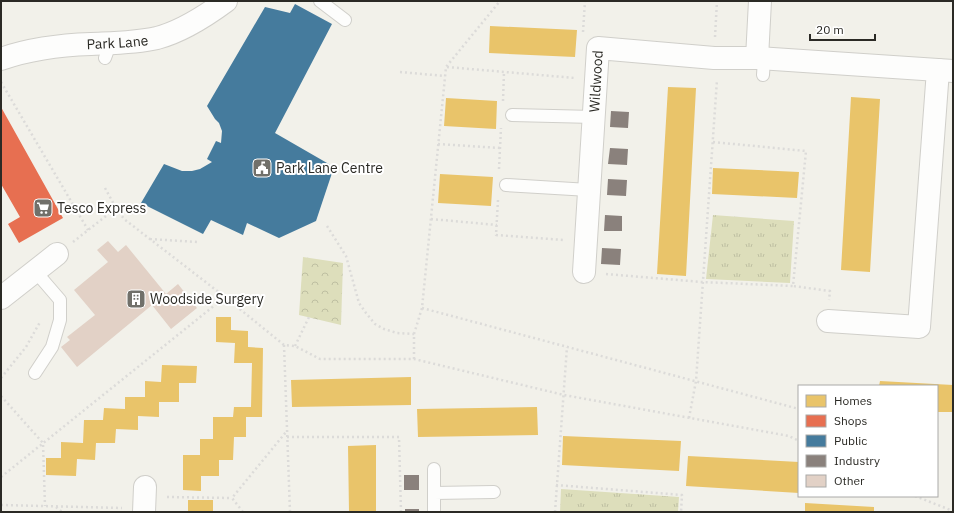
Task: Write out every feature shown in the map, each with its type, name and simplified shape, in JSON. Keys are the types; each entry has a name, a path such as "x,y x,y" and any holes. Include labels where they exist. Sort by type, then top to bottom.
{"street":[{"name":"Park Lane","path":"1,59 16,53 91,44 108,51 134,42 159,37 188,25 214,10 226,1"},
{"path":"760,1 761,64"},
{"name":"Wildwood","path":"584,272 598,48 714,58 761,64 945,71"},
{"path":"828,321 919,327 945,71"},
{"path":"1,298 57,254"}],"lane":[{"path":"320,1 345,20"},
{"path":"512,115 594,118"},
{"path":"506,185 589,190"},
{"path":"35,271 60,300 60,320 52,347 35,373"},
{"path":"434,469 434,512"},
{"path":"434,493 494,492"}],"path":[{"path":"414,359 414,334 422,308 446,67 500,1"},
{"path":"586,1 583,34 598,48"},
{"path":"715,40 717,1"},
{"path":"446,67 597,79"},
{"path":"400,72 445,76"},
{"path":"689,418 696,381 717,80"},
{"path":"1,82 88,230"},
{"path":"713,142 806,152 793,286"},
{"path":"438,144 500,148"},
{"path":"105,188 124,220 225,297 284,345 295,346 320,359 414,359 564,395 789,436 798,440"},
{"path":"57,254 116,208"},
{"path":"431,219 497,225"},
{"path":"327,226 346,256 358,303 366,313 375,324 384,330 397,333 414,334"},
{"path":"149,239 197,242"},
{"path":"584,272 702,282 793,286 830,291 828,321"},
{"path":"1,477 225,297"},
{"path":"422,308 798,409"},
{"path":"295,346 309,317"},
{"path":"1,378 26,347 42,320"},
{"path":"284,345 290,512"},
{"path":"555,512 568,347"},
{"path":"1,396 43,443 45,506"},
{"path":"1,505 56,506 232,498 287,431"},
{"path":"287,436 400,436 401,512"},
{"path":"556,485 682,495 681,512"},
{"path":"918,497 953,511"},
{"path":"232,498 243,512"},
{"path":"56,506 62,512"}],"green space":[{"path":"713,215 794,221 790,283 706,279"},
{"path":"303,257 343,263 341,325 299,315"},
{"path":"561,489 679,497 678,512 560,512"}],"building: Homes":[{"path":"490,26 577,30 575,57 489,53"},
{"path":"668,87 696,88 686,276 657,274"},
{"path":"851,97 880,99 870,272 841,270"},
{"path":"446,98 497,101 496,129 444,126"},
{"path":"713,168 799,172 797,198 712,194"},
{"path":"440,174 493,177 491,206 438,203"},
{"path":"216,317 231,317 231,330 248,331 248,347 263,348 262,417 246,417 246,437 234,437 233,460 219,460 219,476 201,476 201,491 183,490 183,455 200,455 200,439 213,439 213,417 233,417 234,407 251,407 252,363 234,363 235,343 216,342"},
{"path":"162,365 197,366 196,383 179,383 179,402 159,402 159,417 138,416 138,430 116,429 115,443 96,443 95,460 77,459 76,476 46,475 46,458 61,458 61,442 83,443 84,420 103,420 104,408 125,409 125,397 145,397 145,381 161,382"},
{"path":"411,377 411,405 292,407 291,380"},
{"path":"880,381 953,385 953,412 938,412 938,385 879,385"},
{"path":"537,407 538,435 418,437 417,409"},
{"path":"563,436 681,441 679,471 562,465"},
{"path":"376,445 376,512 349,512 348,446"},
{"path":"688,456 798,462 798,493 686,486"},
{"path":"188,500 213,500 213,512 188,512"},
{"path":"805,503 874,507 874,512 805,512"}],"building: Shops":[{"path":"1,107 63,218 19,243 8,224 20,217 1,184"}],"building: Public":[{"path":"295,4 332,24 275,133 334,167 316,221 279,238 247,223 243,235 211,220 203,234 141,203 164,164 182,171 192,171 200,169 212,162 207,159 216,141 221,143 222,131 219,123 207,106 265,7 290,13"}],"building: Industry":[{"path":"611,111 629,112 628,128 610,127"},
{"path":"610,148 628,149 627,165 608,164"},
{"path":"608,179 627,180 626,196 607,195"},
{"path":"605,215 622,216 622,231 604,231"},
{"path":"602,248 621,249 620,265 601,264"},
{"path":"404,475 419,475 419,490 404,490"},
{"path":"405,509 419,509 419,512 405,512"}],"building: Other":[{"name":"Woodside Surgery","path":"108,241 118,252 126,245 166,294 178,284 197,308 171,329 152,305 77,367 61,347 70,340 67,337 95,315 74,290 108,262 97,250"}],"place":[{"name":"Park Lane Centre","path":"262,168"},
{"name":"Tesco Express","path":"43,208"},
{"name":"Woodside Surgery","path":"136,299"}]}
